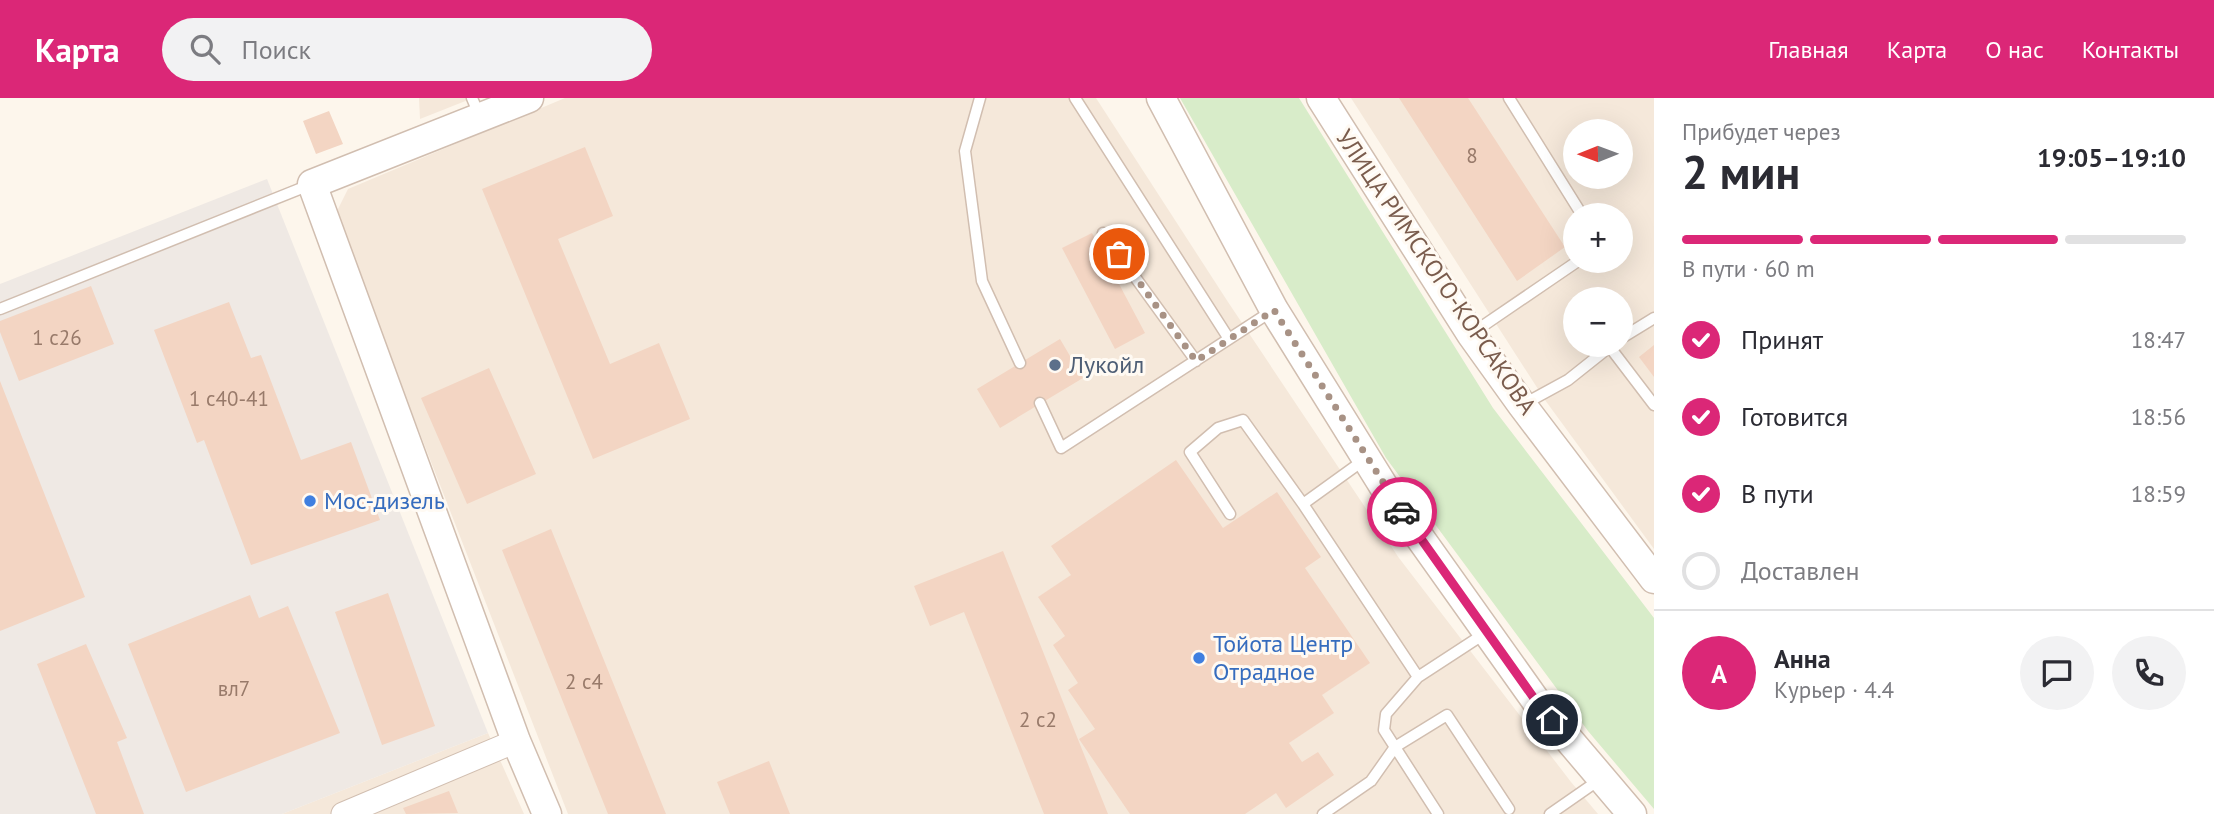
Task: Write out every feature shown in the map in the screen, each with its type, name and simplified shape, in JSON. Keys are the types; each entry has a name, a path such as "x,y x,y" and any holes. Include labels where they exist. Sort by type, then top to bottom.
{"street":[{"path":"529,98 476,108 312,184 516,741 547,814"},
{"path":"1161,98 1274,310 1386,490 1536,701 1632,814"},
{"name":"УЛИЦА РИМСКОГО-КОРСАКОВА","path":"1321,98 1471,334 1654,579"},
{"path":"343,814 516,741"}],"lane":[{"path":"980,98 965,151 982,281 1020,363"},
{"path":"1075,98 1229,340"},
{"path":"1509,98 1575,203"},
{"path":"0,309 312,184"},
{"path":"1103,233 1196,361"},
{"path":"1471,334 1563,271"},
{"path":"1040,403 1061,448 1274,310"},
{"path":"1633,331 1654,317"},
{"path":"1522,405 1567,380 1597,357"},
{"path":"1619,357 1654,405"},
{"path":"1230,514 1191,452 1218,428 1243,420 1303,504 1418,677"},
{"path":"1303,504 1367,459"},
{"path":"1438,814 1384,730 1386,714 1418,677 1487,632"},
{"path":"1323,814 1371,781 1395,747 1447,715 1509,809"},
{"path":"1550,814 1602,778"}],"shaded area":[{"path":"419,98 473,98 420,119"},
{"path":"565,98 1096,98 1399,558 1598,814 568,814 335,215 348,189"},
{"path":"1351,98 1654,98 1654,549 1545,400"},
{"path":"267,179 488,733 282,814 0,814 0,284"},
{"path":"488,733 524,814 282,814"}],"green space":[{"path":"1180,98 1299,98 1493,408 1654,618 1654,809 1588,731 1386,458"}],"building":[{"path":"1399,98 1468,98 1563,244 1563,248 1517,281"},
{"path":"329,111 343,144 316,154 303,121"},
{"path":"585,147 613,216 558,239 610,364 659,343 690,419 593,459 482,189"},
{"path":"1092,233 1145,333 1115,349 1062,248"},
{"path":"91,286 114,344 19,381 0,332 0,321"},
{"path":"229,302 251,358 261,355 301,460 351,442 380,520 251,565 204,440 197,443 154,330"},
{"path":"1060,339 1083,378 1000,428 977,389"},
{"path":"1654,345 1654,377 1639,357"},
{"path":"489,368 536,474 467,504 421,398"},
{"path":"0,381 85,597 0,631"},
{"path":"1176,460 1223,528 1277,492 1321,557 1305,568 1370,663 1322,695 1334,713 1289,743 1302,762 1318,752 1334,775 1286,808 1276,793 1245,814 1130,814 1079,739 1095,729 1068,690 1078,683 1053,645 1065,636 1038,597 1071,575 1051,546"},
{"path":"551,529 666,814 608,814 502,550"},
{"path":"1003,551 1108,814 1044,814 964,612 930,626 914,586"},
{"path":"388,593 435,726 382,745 335,612"},
{"path":"250,595 259,618 288,606 340,733 186,792 128,644"},
{"path":"86,644 127,738 117,742 144,814 96,814 37,664"},
{"path":"769,761 790,814 730,814 717,782"},
{"path":"449,791 458,813 406,814 403,808"}],"way so far":[{"path":"1119,254 1196,361 1274,310 1402,512"}],"place":[{"name":"Лукойл","path":"1055,365"},
{"name":"Мос-дизель","path":"310,501"},
{"name":"Тойота Центр Отрадное","path":"1199,658"}],"route":[{"path":"1402,512 1552,720"}]}
